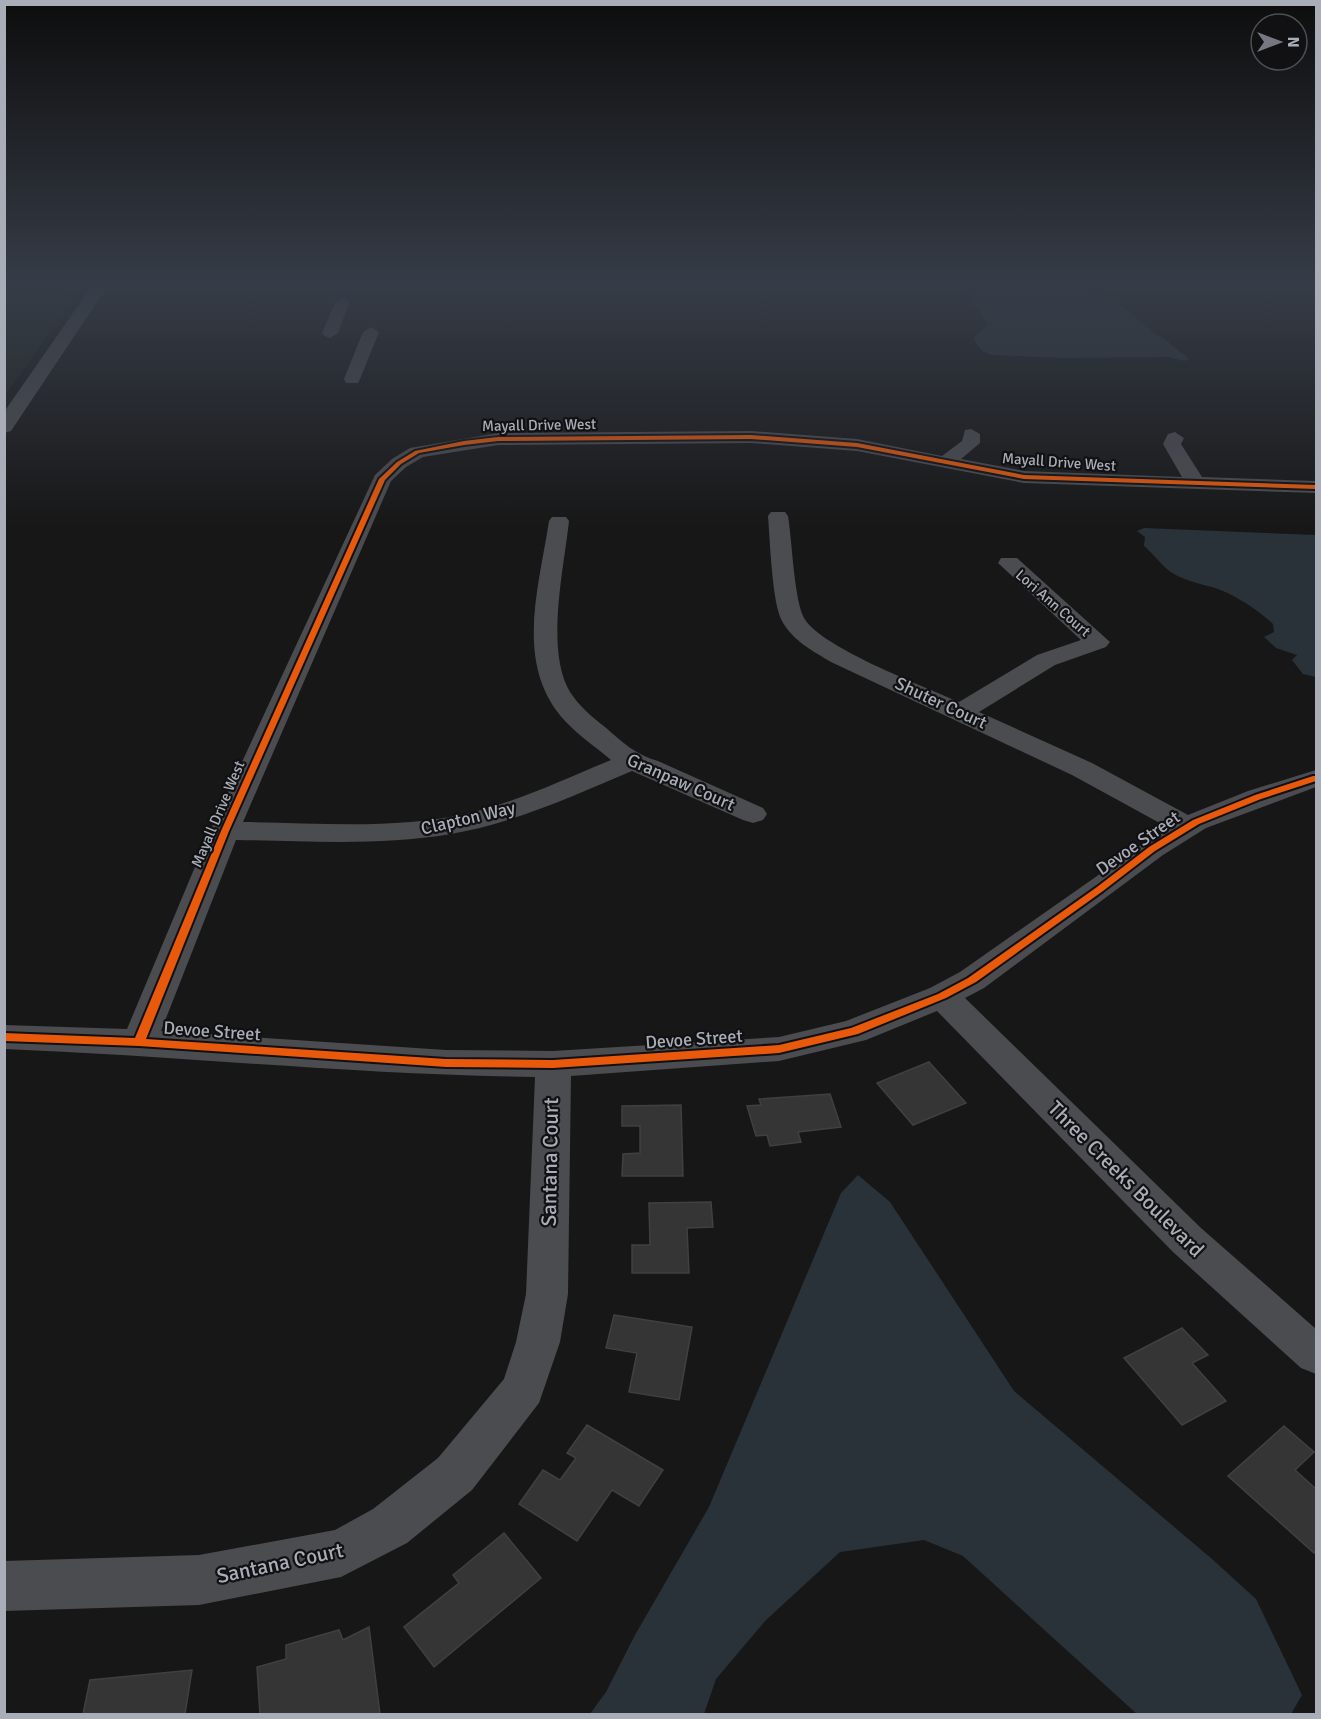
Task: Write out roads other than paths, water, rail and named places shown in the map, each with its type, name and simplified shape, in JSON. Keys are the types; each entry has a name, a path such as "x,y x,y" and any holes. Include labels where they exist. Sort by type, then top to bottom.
{"main road":[{"path":"4,427 45,367"}],"street":[{"path":"352,379 357,367"},
{"path":"945,462 970,443 971,434"},
{"name":"Mayall Drive West","path":"139,1042 225,831 382,479 399,463 417,452 498,439 751,437 856,445 1024,477 1317,487"},
{"path":"1175,438 1172,444 1196,484"},
{"name":"Shuter Court","path":"778,516 793,623 818,644 840,657 1082,769 1189,827"},
{"name":"Granpaw Court","path":"560,521 544,642 550,677 558,694 575,716 630,762 648,767 753,814"},
{"name":"Lori Ann Court","path":"961,712 1046,660 1098,642 1009,564"},
{"name":"Clapton Way","path":"225,831 391,832 454,825 535,801 630,762"},
{"name":"Devoe Street","path":"4,1037 139,1042 381,1060 553,1064 779,1049 854,1031 942,996 972,980 1152,849 1189,827 1258,796 1317,778"},
{"name":"Three Creeks Boulevard","path":"942,996 1186,1240 1317,1355"},
{"name":"Santana Court","path":"4,1586 199,1580 341,1554 390,1526 455,1474 523,1389 538,1342 547,1294 553,1064"}]}
